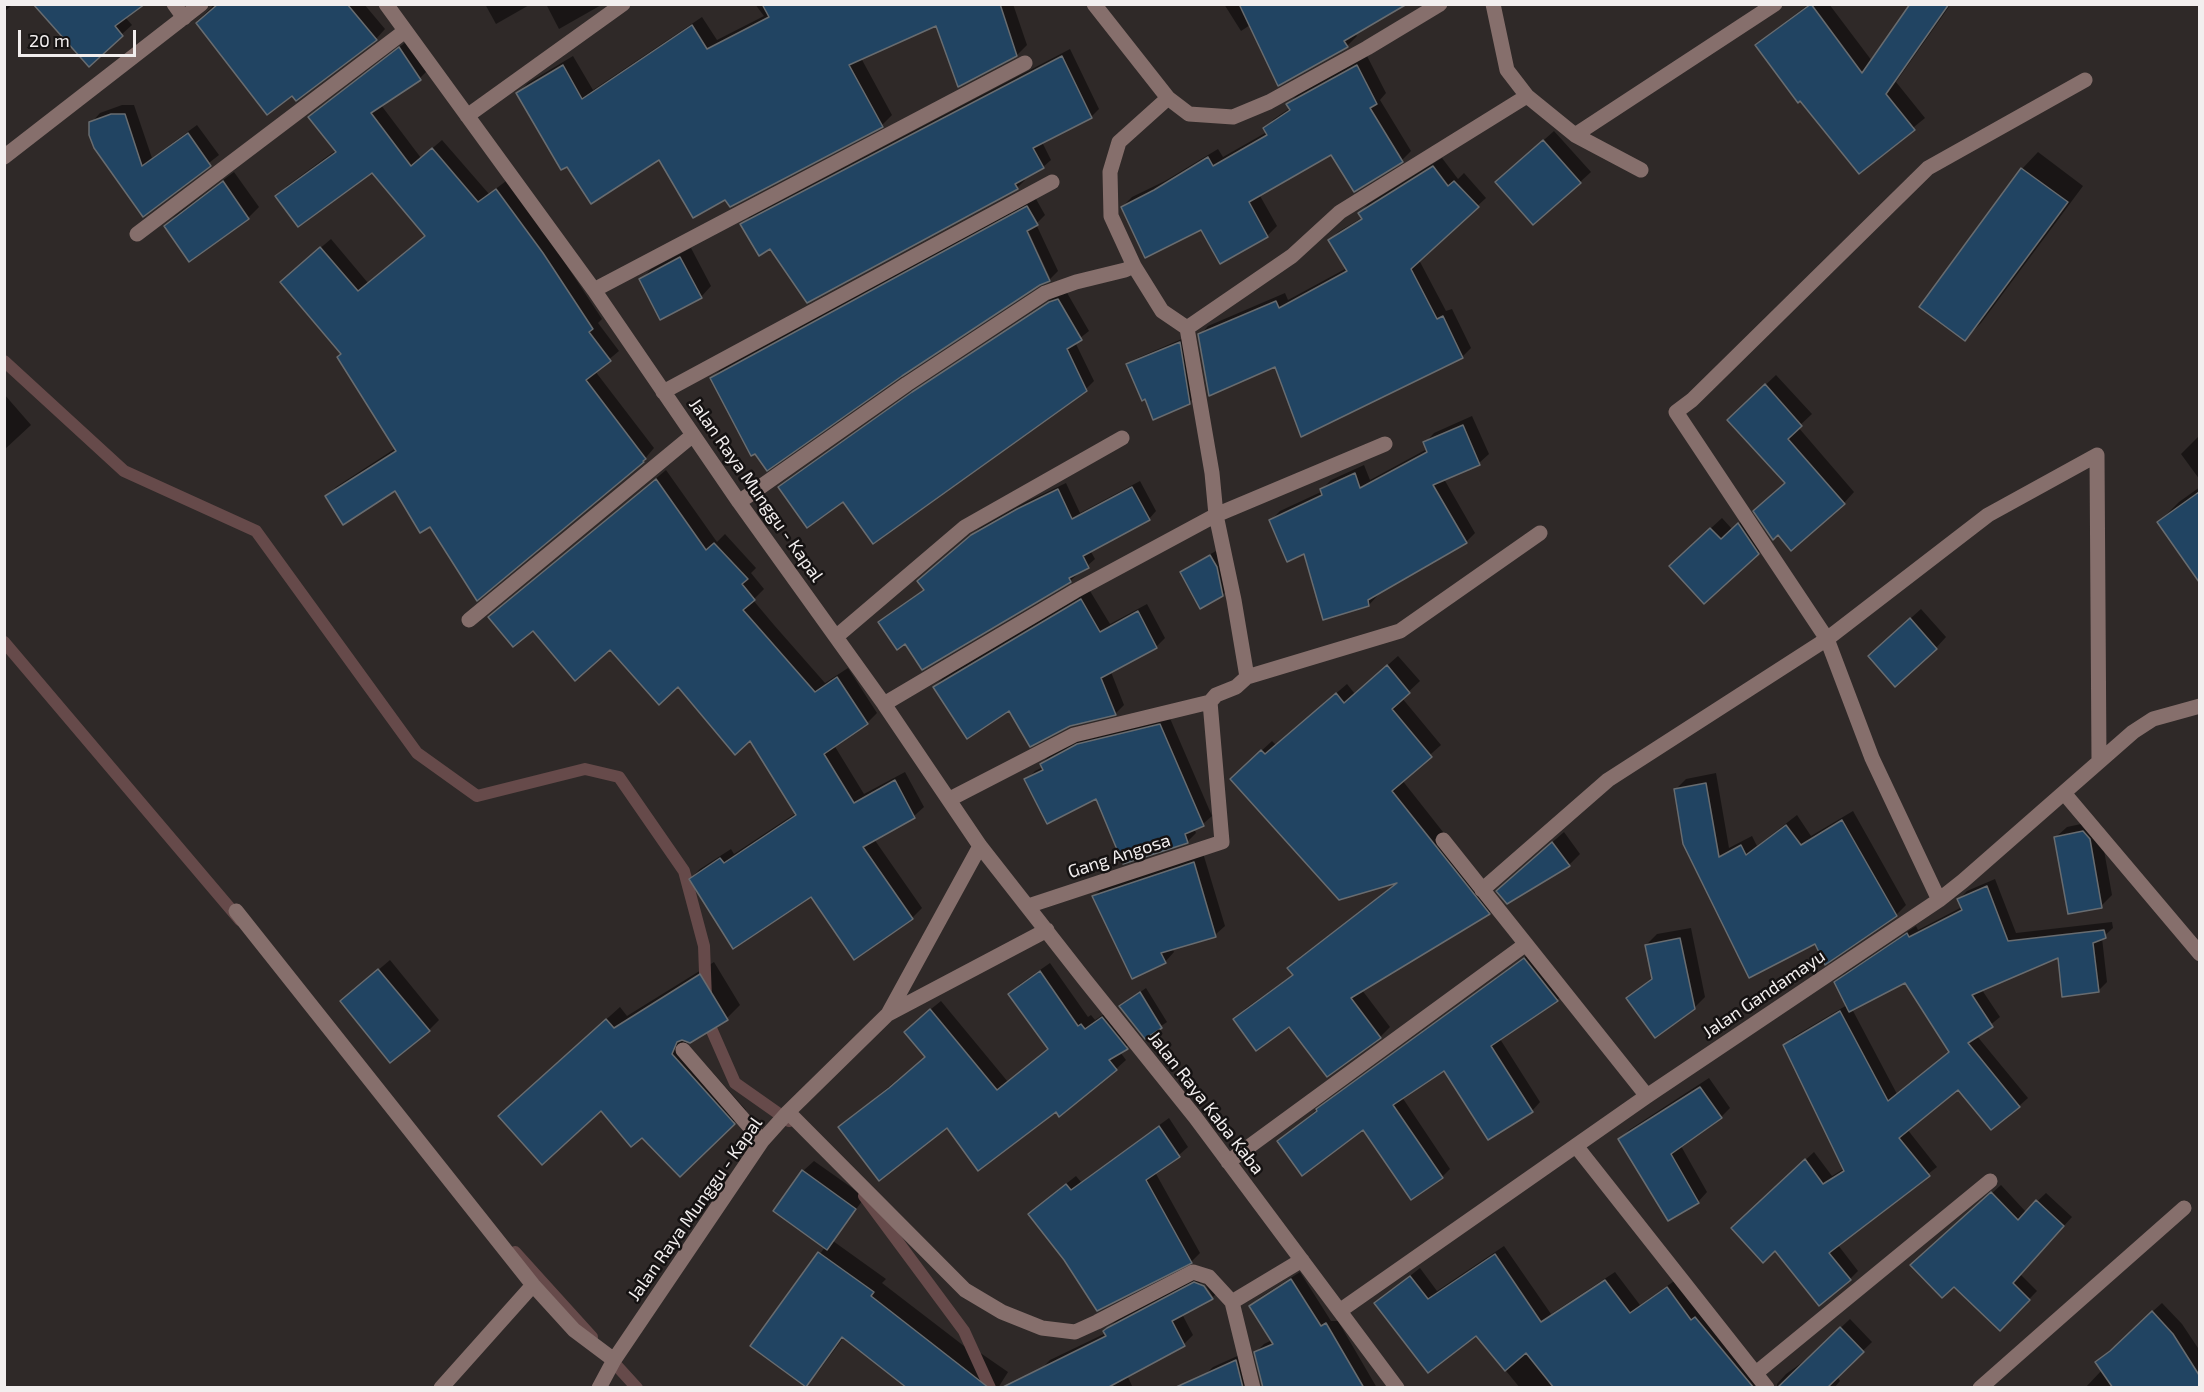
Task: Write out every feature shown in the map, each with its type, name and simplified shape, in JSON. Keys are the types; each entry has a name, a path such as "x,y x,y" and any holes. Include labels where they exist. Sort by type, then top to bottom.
{"street":[{"path":"174,4 184,18"},
{"path":"4,157 201,4"},
{"name":"Jalan Raya Munggu - Kapal","path":"386,4 594,290 739,502 837,636 980,846 888,1014"},
{"path":"467,116 623,4"},
{"path":"1094,4 1168,98 1189,114 1233,117 1269,102 1367,48 1440,4"},
{"path":"1493,4 1508,70 1527,96 1575,135 1641,170"},
{"path":"1575,135 1775,4"},
{"path":"137,234 405,31"},
{"path":"594,290 1025,63"},
{"path":"1939,900 1872,758 1827,639 1676,412 1692,400 1928,168 2085,80"},
{"path":"1187,328 1292,256 1340,212 1527,96"},
{"path":"1168,98 1119,142 1110,172 1111,216 1129,268 1162,311 1187,328 1212,473 1216,515 1234,600 1241,682"},
{"path":"663,392 1052,182"},
{"path":"739,502 907,384 1045,293 1129,268"},
{"path":"469,620 693,435"},
{"path":"837,636 965,527 1122,438"},
{"path":"884,704 1075,591 1216,515 1385,444"},
{"path":"1482,890 1608,780 1827,639 1988,515 2097,455 2099,761"},
{"path":"950,799 1074,735 1213,699 1241,682 1400,631 1540,532"},
{"name":"Gang Angosa","path":"1028,906 1222,842 1213,699"},
{"name":"Jalan Gandamayu","path":"1341,1310 1647,1096 1939,900 2133,732 2153,719 2199,706"},
{"path":"2064,793 2199,954"},
{"path":"1443,840 1647,1096"},
{"name":"Jalan Raya Kaba Kaba","path":"980,846 1228,1162 1341,1310 1397,1388"},
{"path":"237,911 533,1285 574,1330 612,1363"},
{"name":"Jalan Raya Munggu - Kapal","path":"599,1388 612,1363 762,1141 788,1112 888,1014 1047,930"},
{"path":"1228,1162 1526,944"},
{"path":"683,1050 762,1141"},
{"path":"788,1112 965,1290 1002,1312 1042,1328 1075,1332 1193,1272 1209,1277 1232,1302 1253,1388"},
{"path":"1576,1146 1767,1388"},
{"path":"1756,1373 1990,1181"},
{"path":"1980,1388 2184,1208"},
{"path":"1232,1302 1302,1260"},
{"path":"441,1388 533,1285"}],"building":[{"path":"33,4 145,4 115,26 123,36 89,67"},
{"path":"218,4 347,4 377,40 296,101 292,96 267,115 196,23"},
{"path":"762,4 1000,4 1017,56 958,87 936,26 849,65 883,127 730,207 725,200 693,218 659,160 591,204 567,167 561,170 516,93 563,65 582,99 692,25 707,49 769,17"},
{"path":"1239,4 1407,4 1344,41 1348,47 1278,86"},
{"path":"1811,4 1862,73 1910,4 1949,4 1886,94 1915,130 1859,174 1800,101 1798,103 1755,45"},
{"path":"399,47 421,80 371,113 411,166 432,148 478,202 496,189 543,253 593,329 589,332 611,361 586,380 646,459 477,601 430,527 420,533 395,491 343,525 325,496 396,451 337,357 341,354 280,282 320,247 358,291 425,236 372,173 298,227 275,196 336,152 308,117"},
{"path":"1062,56 1092,118 1033,148 1044,168 1015,184 1018,189 807,303 770,249 759,256 740,224"},
{"path":"1357,65 1377,104 1370,108 1403,162 1354,192 1331,155 1249,202 1268,237 1220,264 1201,230 1145,258 1121,207 1208,157 1213,166 1267,135 1263,128 1290,110 1286,104"},
{"path":"111,114 125,114 142,166 188,133 211,166 143,217 94,148 89,135 89,122"},
{"path":"1543,140 1581,183 1533,225 1495,182"},
{"path":"1433,166 1448,186 1454,181 1479,207 1411,269 1437,319 1443,316 1463,358 1301,437 1275,367 1209,396 1198,334 1276,301 1279,308 1347,271 1328,240 1362,219 1358,213"},
{"path":"2021,168 2068,202 1965,341 1919,307"},
{"path":"223,181 249,219 189,262 164,226"},
{"path":"1027,206 1038,225 1027,231 1050,281 1040,285 902,376 767,471 755,454 751,456 710,378"},
{"path":"680,257 702,298 660,320 639,279"},
{"path":"1058,299 1082,340 1067,349 1087,391 873,544 843,502 807,528 778,487 912,392 1049,302"},
{"path":"1180,342 1190,404 1153,420 1145,399 1142,401 1126,364"},
{"path":"1765,384 1802,426 1788,439 1845,504 1791,551 1778,535 1773,540 1753,511 1785,483 1727,420"},
{"path":"1463,425 1480,465 1433,485 1467,543 1368,600 1369,606 1323,620 1304,554 1287,562 1269,520 1322,495 1320,489 1355,473 1360,488 1427,452 1423,442"},
{"path":"656,479 706,550 714,543 748,579 742,584 755,600 743,610 815,692 837,677 868,724 824,754 854,803 895,780 915,818 863,847 913,919 854,960 811,897 733,949 689,879 720,858 724,863 796,815 750,741 735,755 678,687 659,705 610,650 575,681 533,631 513,647 488,617"},
{"path":"1132,487 1150,520 1083,556 1089,568 1069,578 1071,582 922,670 905,644 897,650 878,622 924,590 917,581 971,535 1017,509 1058,489 1072,519"},
{"path":"2199,492 2199,582 2157,522"},
{"path":"1738,523 1759,554 1704,604 1669,566 1710,528 1721,539"},
{"path":"1210,555 1217,567 1223,596 1200,609 1180,572"},
{"path":"1081,599 1100,632 1138,611 1157,648 1101,678 1116,715 1070,726 1030,747 1009,711 967,739 933,687"},
{"path":"1910,618 1937,649 1895,687 1868,656"},
{"path":"1387,665 1410,693 1392,709 1432,757 1392,791 1490,914 1351,998 1381,1038 1327,1077 1289,1027 1256,1051 1233,1019 1293,975 1287,968 1397,883 1339,900 1230,779 1261,750 1265,754 1336,693 1344,703"},
{"path":"1160,724 1204,826 1185,834 1188,843 1123,864 1096,799 1047,824 1024,779 1043,770 1040,764 1077,744"},
{"path":"1706,783 1719,857 1741,845 1746,855 1786,825 1801,845 1842,820 1897,916 1825,965 1815,944 1749,978 1683,844 1674,789"},
{"path":"2083,831 2090,839 2102,908 2068,914 2054,837"},
{"path":"1552,842 1570,866 1507,904 1496,891"},
{"path":"1194,862 1216,937 1161,953 1166,963 1132,979 1092,896"},
{"path":"1987,886 2008,941 2104,930 2106,938 2093,943 2099,992 2062,997 2058,958 1972,995 1993,1027 1968,1043 2020,1107 1991,1130 1958,1090 1899,1138 1930,1176 1829,1253 1851,1280 1819,1306 1775,1251 1763,1263 1731,1228 1805,1159 1823,1184 1844,1171 1783,1045 1840,1011 1888,1101 1949,1052 1905,983 1849,1012 1834,982 1907,933 1909,937 1962,910 1957,899"},
{"path":"1680,938 1695,1009 1655,1038 1626,998 1652,979 1645,945"},
{"path":"1524,958 1558,1001 1491,1046 1533,1112 1488,1140 1444,1071 1393,1105 1443,1178 1411,1200 1363,1130 1302,1176 1277,1141 1317,1111 1316,1109"},
{"path":"378,969 430,1031 390,1063 340,1001"},
{"path":"1040,971 1078,1026 1081,1024 1085,1029 1102,1017 1128,1049 1109,1060 1117,1070 1059,1117 1056,1112 978,1171 947,1128 879,1181 838,1127 925,1057 904,1032 930,1009 997,1090 1048,1049 1008,994"},
{"path":"700,974 728,1020 690,1043 682,1040 677,1042 672,1054 735,1124 680,1177 642,1138 631,1147 601,1111 542,1165 498,1116 606,1019 614,1028"},
{"path":"1140,992 1162,1028 1145,1039 1119,1006"},
{"path":"1700,1087 1722,1118 1671,1154 1699,1203 1668,1221 1618,1139"},
{"path":"1159,1126 1180,1157 1146,1180 1192,1263 1097,1311 1064,1260 1028,1214 1066,1184 1071,1190"},
{"path":"802,1170 856,1209 827,1250 773,1211"},
{"path":"1991,1192 2018,1220 2036,1200 2064,1226 2013,1283 2030,1300 2000,1331 1954,1287 1942,1298 1910,1265"},
{"path":"818,1252 874,1292 871,1296 989,1388 907,1388 842,1337 806,1387 750,1346"},
{"path":"1495,1254 1541,1322 1605,1280 1630,1313 1667,1287 1691,1320 1695,1317 1754,1388 1554,1388 1526,1353 1505,1371 1476,1336 1428,1373 1374,1303 1410,1276 1428,1299"},
{"path":"1291,1279 1321,1326 1326,1323 1364,1388 1263,1388 1254,1352 1273,1344 1249,1306"},
{"path":"1194,1282 1204,1286 1213,1299 1172,1321 1185,1346 1107,1388 1001,1388 1106,1336 1103,1331 1107,1328"},
{"path":"2152,1311 2173,1334 2199,1375 2199,1388 2113,1388 2095,1362 2110,1351"},
{"path":"1840,1327 1864,1352 1827,1388 1777,1388"},
{"path":"1236,1360 1243,1388 1174,1388"}],"waterway":[{"path":"4,361 124,471 256,531 417,753 477,796 585,769 619,777 684,871 704,946 706,999"},
{"path":"4,642 240,920"},
{"path":"706,1017 735,1083 789,1121"},
{"path":"864,1196 964,1331 990,1388"},
{"path":"515,1252 592,1337"},
{"path":"607,1355 637,1388"}]}
